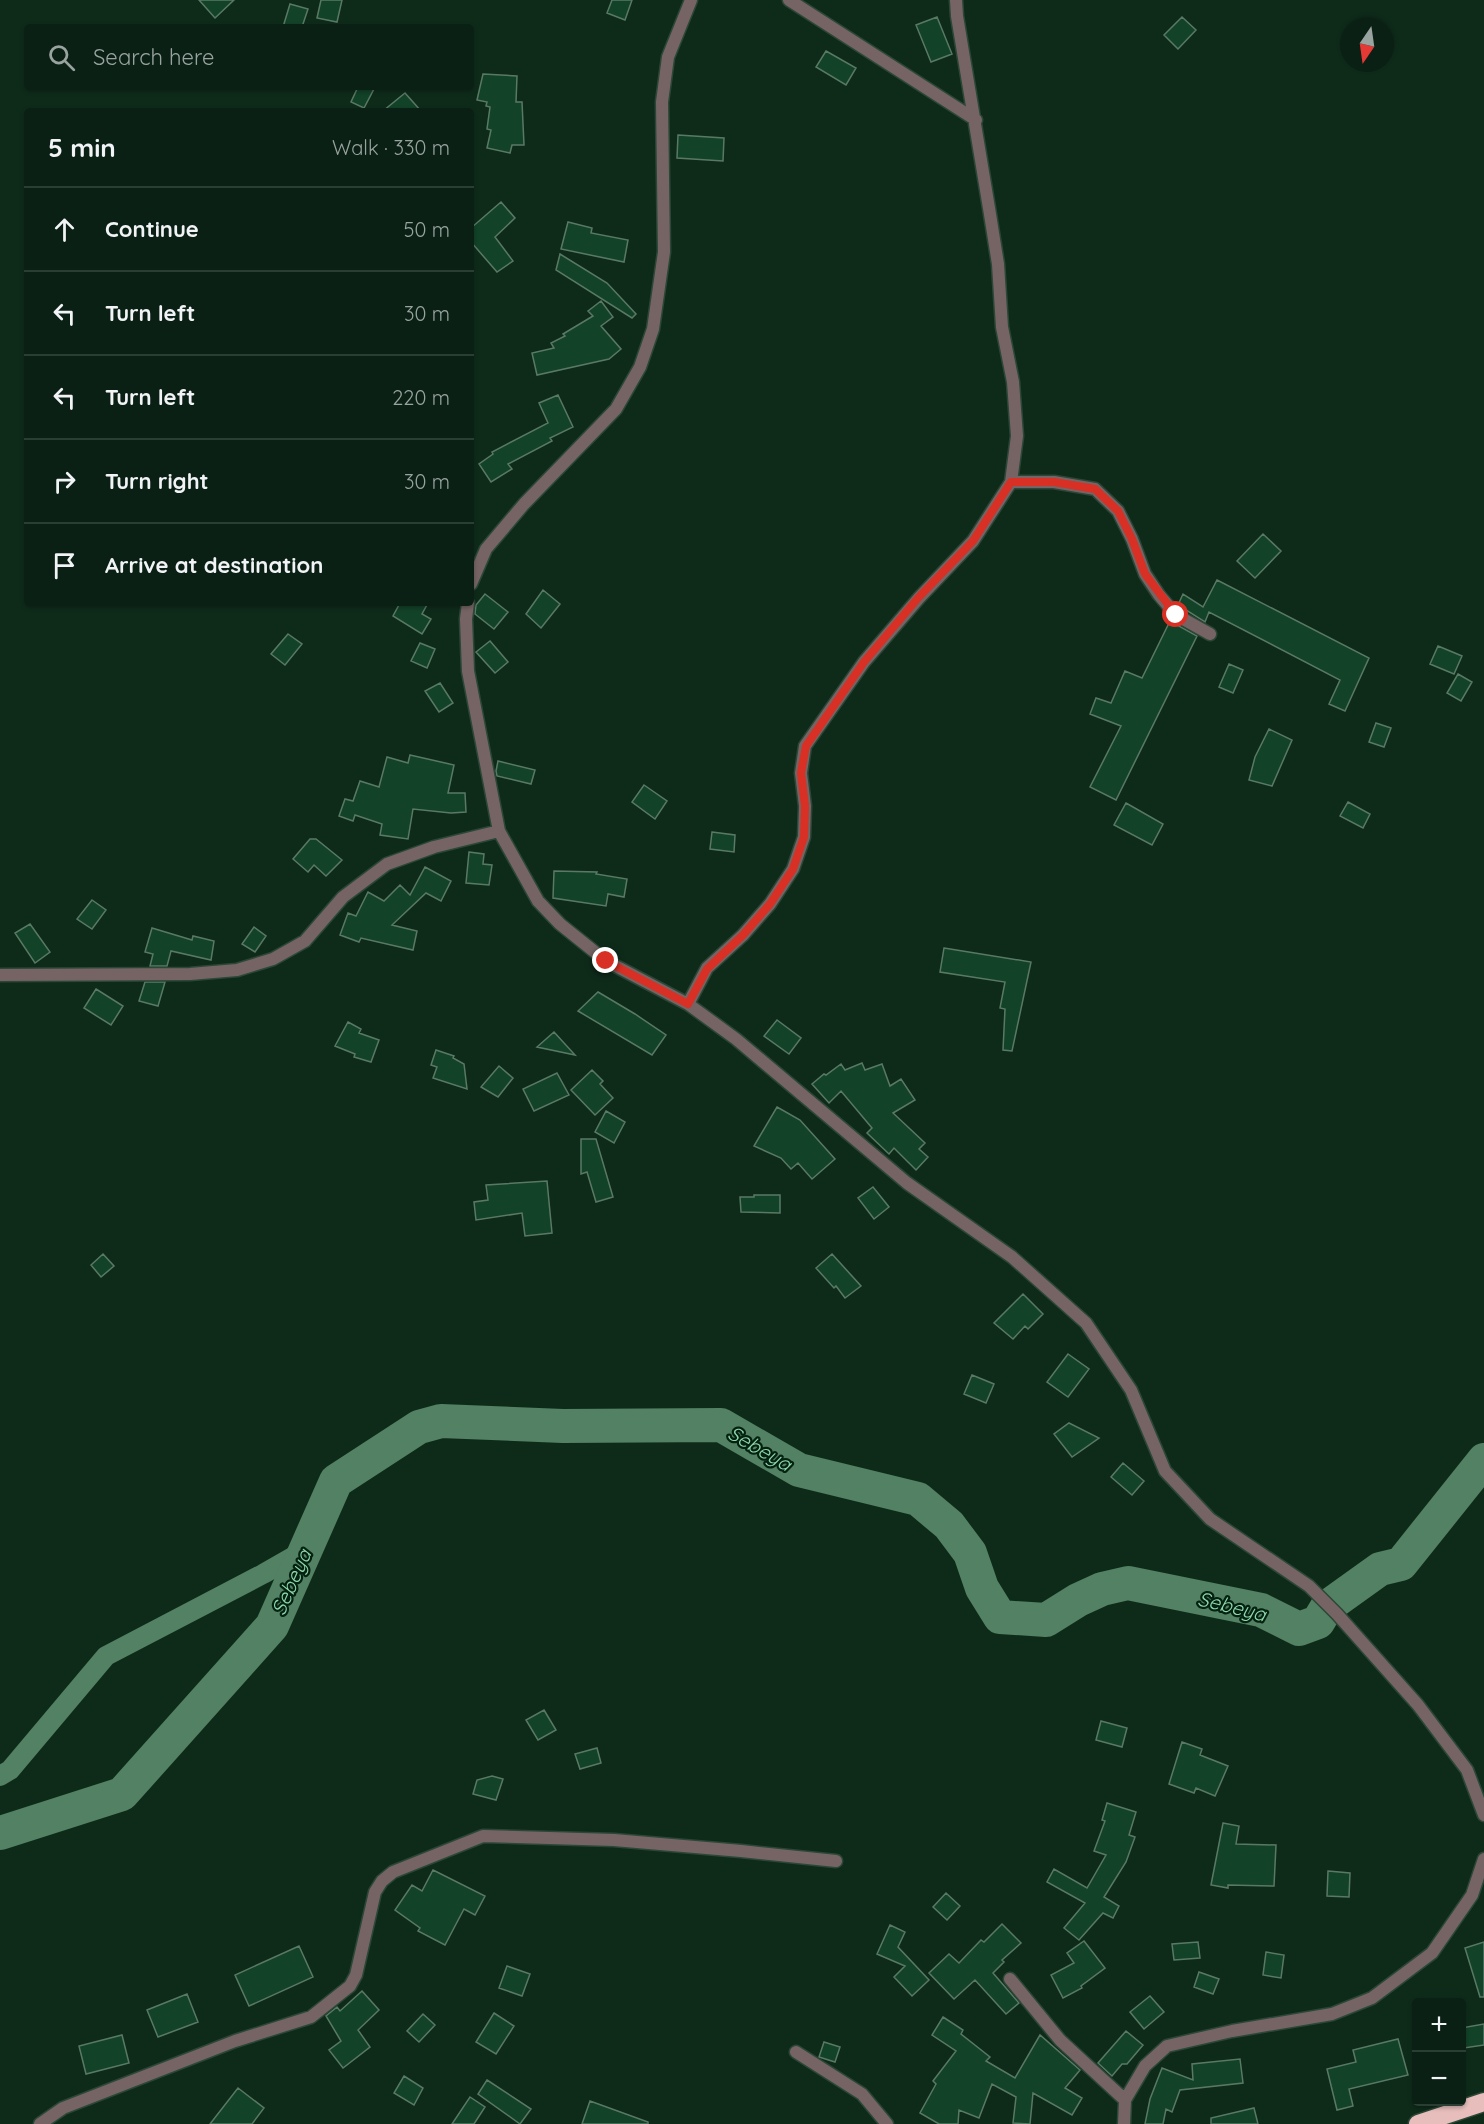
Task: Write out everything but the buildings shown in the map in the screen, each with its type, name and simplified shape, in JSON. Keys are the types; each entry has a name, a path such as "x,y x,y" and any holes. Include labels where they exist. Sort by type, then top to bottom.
{"highway":[{"path":"1418,2124 1484,2102"}],"street":[{"path":"474,577 486,549 524,504 616,409 640,367 653,329 664,252 662,102 668,57 691,0"},
{"path":"789,0 975,120"},
{"path":"688,1004 707,969 743,935 770,904 793,869 804,837 805,806 801,773 806,746 864,662 918,598 973,541 1011,482 1017,436 1013,382 1002,327 998,264 957,16 957,0"},
{"path":"1011,482 1054,482 1095,489 1118,511 1132,539 1145,574 1159,595 1176,615 1210,634"},
{"path":"468,606 468,671 499,831 538,901 560,924 606,961 688,1004 736,1039 907,1183 1012,1257 1086,1323 1131,1390 1165,1471 1210,1519 1309,1586 1337,1614 1418,1705 1467,1770 1484,1815"},
{"path":"0,975 190,974 237,970 273,959 305,941 343,897 387,864 434,847 499,831"},
{"path":"40,2124 63,2108 235,2041 310,2017 350,1986 356,1975 375,1892 382,1881 393,1872 483,1836 614,1840 836,1861"},
{"path":"1124,2124 1125,2100 1145,2066 1167,2046 1232,2031 1332,2014 1371,1998 1432,1953 1472,1895 1484,1859"},
{"path":"1010,1979 1060,2040 1125,2100"},
{"path":"796,2052 862,2094 887,2124"}],"waterway":[{"name":"Sebeya","path":"0,1833 122,1794 272,1626 336,1481 419,1427 441,1421 563,1426 721,1425 799,1470 918,1499 949,1525 970,1553 982,1588 1000,1617 1046,1620 1078,1600 1102,1589 1128,1583 1261,1610 1299,1629 1318,1622 1327,1607 1380,1569 1401,1564 1484,1460"},
{"path":"0,1776 10,1770 106,1656 305,1550"}],"route":[{"path":"606,961 688,1004 707,969 743,935 770,904 793,869 804,837 805,806 801,773 806,746 864,662 918,598 973,541 1001,501 1011,482 1054,482 1095,489 1118,511 1132,539 1145,574 1176,615"}]}
